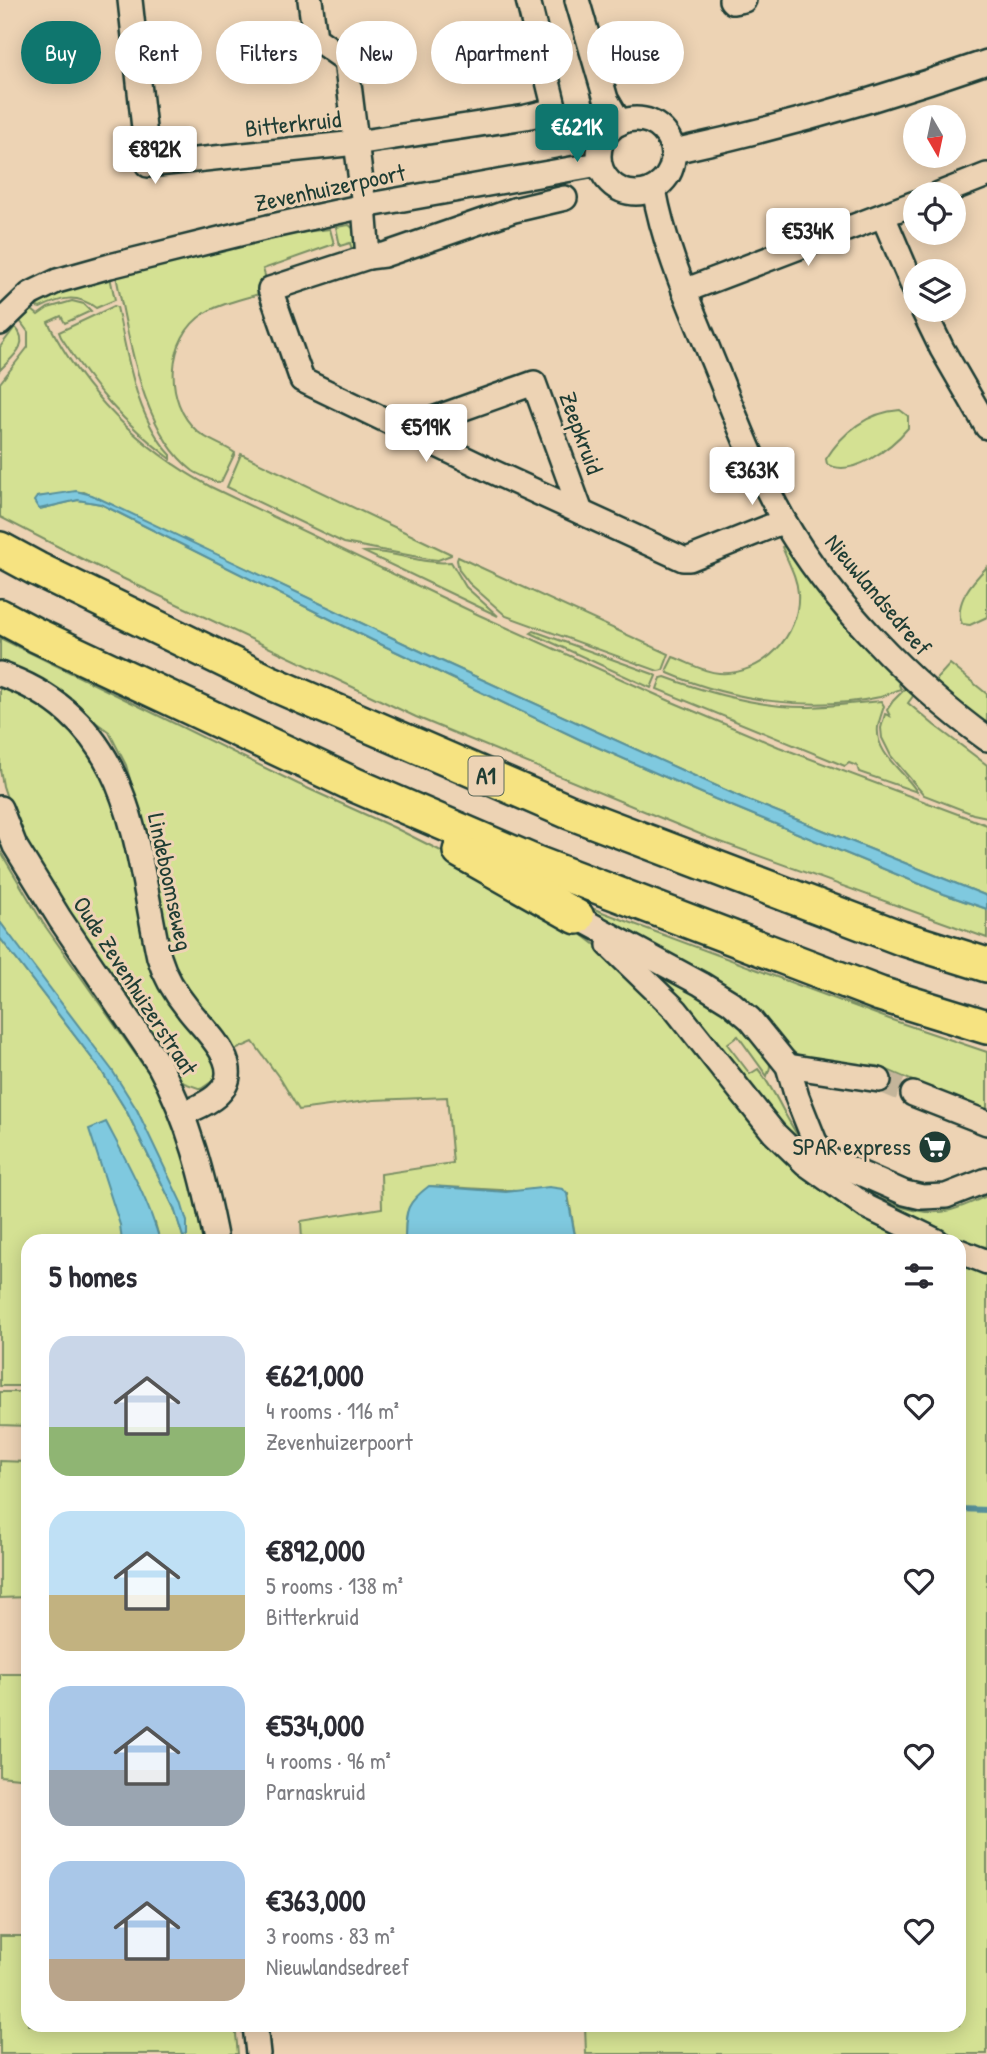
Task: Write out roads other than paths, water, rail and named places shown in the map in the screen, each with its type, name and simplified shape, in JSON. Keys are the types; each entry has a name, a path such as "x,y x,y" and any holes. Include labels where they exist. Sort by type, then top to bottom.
{"highway":[{"name":"A1","path":"0,549 271,682 567,811 901,938 987,965"},
{"name":"A1","path":"0,616 358,786 536,863 880,994 987,1027"},
{"name":"A1","path":"358,786 409,823 578,917"}],"street":[{"name":"Bitterkruid","path":"130,0 148,165 356,143"},
{"path":"310,0 315,38 346,60 368,257"},
{"path":"356,143 526,117 555,110 528,0"},
{"path":"578,0 606,99 620,123"},
{"path":"731,0 744,0"},
{"path":"674,152 805,120 987,62"},
{"path":"642,120 653,123 669,139 674,152 666,179 654,189 643,193 620,190 610,184 599,164 599,151 603,140 610,130 620,123 642,120"},
{"name":"Zevenhuizerpoort","path":"1,318 30,293 74,276 268,227 364,206 599,164"},
{"path":"966,184 987,176"},
{"name":"Nieuwlandsedreef","path":"654,189 659,214 684,291 738,426 784,521 828,583 887,651 939,702 987,739"},
{"name":"Zeepkruid","path":"565,198 525,206 384,255 368,257 270,289 302,380 682,559 689,559 784,521"},
{"path":"684,291 903,208"},
{"path":"883,216 903,263"},
{"path":"929,322 986,424"},
{"name":"Zeepkruid","path":"405,429 534,383 581,512"},
{"name":"Lindeboomseweg","path":"0,674 44,695 70,715 98,747 118,780 132,825 164,974 186,1008 222,1050 229,1069 228,1078 219,1093 183,1114"},
{"name":"Oude Zevenhuizerstraat","path":"0,808 15,846 60,919 159,1065 183,1114 198,1161 214,1234"},
{"name":"A1","path":"578,917 701,984 730,1002 758,1028 788,1066 796,1097 815,1142 830,1160 905,1193 922,1197 946,1196 987,1180"},
{"name":"A1","path":"578,917 635,968 676,1010 774,1133 805,1163 866,1207 922,1234"},
{"path":"788,1066 879,1080"},
{"path":"913,1094 987,1123"},
{"path":"966,1253 987,1256"},
{"path":"966,1254 987,1262"},
{"path":"256,2032 258,2054"}],"water":[{"path":"76,491 92,495 437,659 743,798 987,896 987,909 944,894 715,799 579,739 374,641 101,504 78,500 39,509 34,501 37,497"},
{"path":"0,922 112,1070 137,1110 181,1202 187,1222 187,1234 182,1234 174,1208 127,1112 101,1070 0,938"},
{"path":"106,1122 143,1195 158,1234 121,1234 89,1129"},
{"path":"429,1186 506,1192 549,1187 563,1189 567,1194 575,1234 405,1234 408,1209 415,1198"}],"waterway":[{"path":"966,1509 987,1510"}],"tunnel":[{"path":"879,1080 913,1094"}],"place":[{"name":"SPAR express","path":"935,1147"}]}
